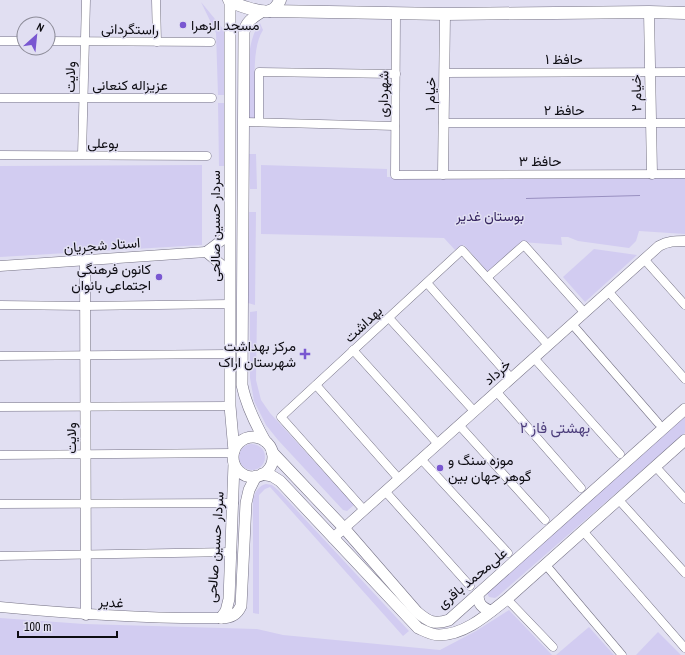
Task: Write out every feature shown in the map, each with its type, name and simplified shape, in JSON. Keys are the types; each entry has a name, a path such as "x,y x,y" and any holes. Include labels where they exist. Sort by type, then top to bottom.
{"main road":[{"path":"267,11 277,6 280,0"},
{"path":"229,1 246,7 267,11 396,14 685,13"},
{"name":"سردار حسین صالحی","path":"221,618 226,611 228,603 234,503 234,456 230,406 229,1"},
{"name":"سردار حسین صالحی","path":"265,441 253,418 245,398 242,384 244,32 246,24 253,17 267,11"},
{"path":"230,38 237,34 244,40"},
{"name":"علی‌محمد باقری","path":"272,452 344,528 417,612 427,621 439,623 449,620 464,606 474,590 685,409"},
{"path":"259,475 267,470 271,465 273,459 272,452 270,446 260,438 247,438 236,445 234,456 241,472 250,476 272,476 280,481 418,628 438,636 452,634 491,611 685,440"},
{"name":"سردار حسین صالحی","path":"221,618 227,618 235,615 240,606 246,503 249,490 259,475"},
{"path":"474,590 480,604 484,608 491,611"},
{"path":"464,606 473,611 476,621"}],"street":[{"name":"ولایت","path":"82,155 86,0"},
{"path":"156,0 157,42"},
{"name":"خیام ۲","path":"649,12 652,174"},
{"name":"شهرداری","path":"395,175 396,14"},
{"name":"خیام ۱","path":"443,174 445,14"},
{"path":"0,41 16,41"},
{"name":"راستگردانی","path":"56,41 211,42"},
{"path":"259,122 259,72 396,74"},
{"name":"حافظ ۱","path":"444,73 685,72"},
{"name":"عزیزاله کنعانی","path":"0,98 212,98"},
{"path":"244,122 395,126"},
{"name":"حافظ ۲","path":"443,123 685,122"},
{"name":"بوعلی","path":"0,155 207,156"},
{"name":"حافظ ۳","path":"395,175 685,174"},
{"path":"230,234 206,252 230,272"},
{"name":"خرداد","path":"333,538 658,246 674,240 685,241"},
{"path":"490,275 524,245 584,312"},
{"name":"بهداشت","path":"364,510 280,417 462,250 548,345"},
{"name":"استاد شجریان","path":"0,266 206,252"},
{"path":"644,258 685,305"},
{"name":"ولایت","path":"84,260 86,615"},
{"path":"427,283 511,378"},
{"path":"608,291 685,379"},
{"path":"0,305 85,306 230,304"},
{"path":"389,318 474,411"},
{"path":"572,324 658,423"},
{"path":"353,350 438,444"},
{"path":"0,356 230,354"},
{"path":"534,358 620,454"},
{"path":"316,385 399,479"},
{"path":"496,391 582,488"},
{"path":"0,407 230,406"},
{"path":"459,425 546,520"},
{"path":"0,455 234,456"},
{"path":"421,459 508,553"},
{"path":"655,466 685,499"},
{"path":"386,491 474,590"},
{"path":"618,499 685,573"},
{"path":"0,504 234,503"},
{"path":"583,531 685,648"},
{"path":"0,556 232,552"},
{"path":"546,564 622,655"},
{"path":"507,598 554,647"},
{"name":"غدیر","path":"0,607 86,615 158,618 221,618"}],"green space":[{"path":"201,2 224,30 224,95 218,95 216,33"},
{"path":"260,23 263,30 256,49 255,61 256,120 249,119 248,69 251,43"},
{"path":"218,103 224,103 225,166 219,166"},
{"path":"249,154 256,154 257,189 250,189"},
{"path":"202,165 202,245 0,257 0,166"},
{"name":"بوستان غدیر","path":"261,165 387,169 387,177 685,177 685,234 639,231 636,241 629,248 578,241 568,237 561,237 562,245 521,242 488,272 464,245 455,250 444,238 261,234"},
{"path":"249,212 256,212 255,305 248,303"},
{"path":"594,249 637,255 585,302 563,277"},
{"path":"257,311 256,380 261,400 270,413 354,505 347,511 343,510 278,440 266,425 254,401 250,378 250,312"},
{"path":"685,416 685,433 498,596 495,598 489,597 486,591"},
{"path":"252,444 261,448 265,457 261,466 252,470 243,466 239,457 243,448"},
{"path":"266,484 272,485 278,490 409,631 403,636 270,487 265,489 259,495 259,614 253,613 253,498 256,491"},
{"path":"509,610 552,655 0,655 0,618 84,624 257,629 283,635 440,650 476,631"},
{"path":"589,627 614,655 556,655"},
{"path":"658,632 681,655 636,655"}],"shaded area":[{"path":"640,196 526,199 526,198"}],"place":[{"name":"مسجد الزهرا","path":"183,25"},
{"name":"کانون فرهنگی اجتماعی بانوان","path":"159,277"},
{"name":"مرکز بهداشت شهرستان اراک","path":"305,354"},
{"name":"موزه سنگ و گوهر جهان بین","path":"440,468"}],"district":[{"name":"بهشتی فاز ۲","path":"555,427"}]}
